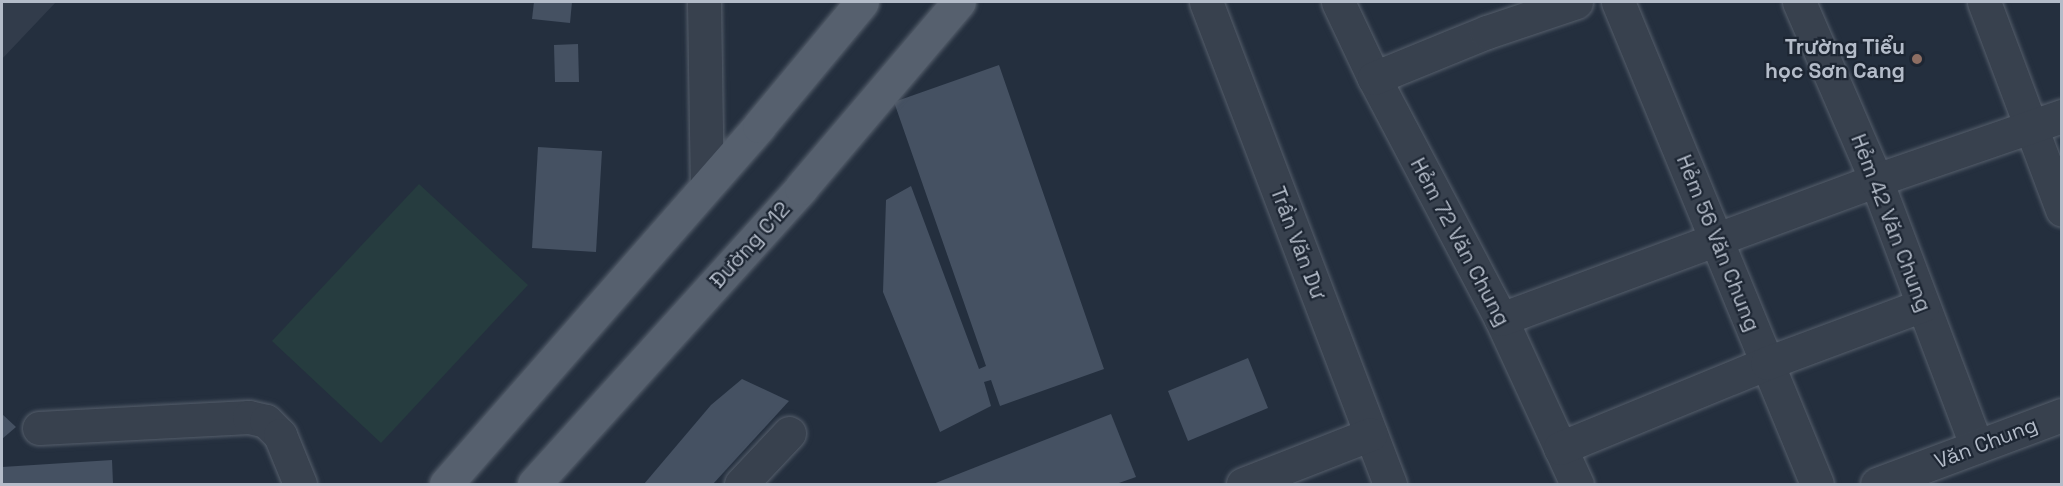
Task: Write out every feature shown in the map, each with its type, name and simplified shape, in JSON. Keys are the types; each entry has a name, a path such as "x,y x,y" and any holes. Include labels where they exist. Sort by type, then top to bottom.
{"main road":[{"path":"446,484 707,185 862,2"},
{"name":"Đường C12","path":"534,484 801,188 959,2"}],"street":[{"path":"704,2 707,185"},
{"name":"Trần Văn Dư","path":"1206,2 1390,484"},
{"name":"Hẻm 72 Văn Chung","path":"1338,2 1374,78 1501,319 1578,484"},
{"path":"1374,78 1487,32 1576,2"},
{"name":"Hẻm 56 Văn Chung","path":"1618,2 1817,484"},
{"name":"Hẻm 42 Văn Chung","path":"1799,2 1876,180 1977,447"},
{"path":"1984,2 2061,210"},
{"path":"1501,319 1876,180 2061,116"},
{"path":"1560,448 1767,363 1923,305"},
{"name":"Văn Chung","path":"1884,483 2061,415"},
{"path":"39,428 249,417 266,421 280,435 300,484"},
{"path":"741,484 789,434"},
{"path":"1243,484 1371,434"}],"shaded area":[{"path":"2,2 56,2 2,59"}],"green space":[{"path":"419,184 528,285 381,443 272,341"}],"building":[{"path":"534,2 572,2 570,23 532,19"},
{"path":"578,44 579,82 555,82 554,45"},
{"path":"999,65 1104,369 1000,406 991,380 984,382 991,406 940,432 883,292 886,200 911,186 979,369 986,366 894,102"},
{"path":"538,147 602,151 596,252 532,248"},
{"path":"1248,358 1268,408 1188,441 1168,391"},
{"path":"742,379 789,401 713,484 644,484 711,405"},
{"path":"2,414 16,427 2,439"},
{"path":"1111,414 1136,477 1116,484 933,484"},
{"path":"112,460 113,484 2,484 2,467"}],"place":[{"name":"Trường Tiểu học Sơn Cang","path":"1917,59"}]}
